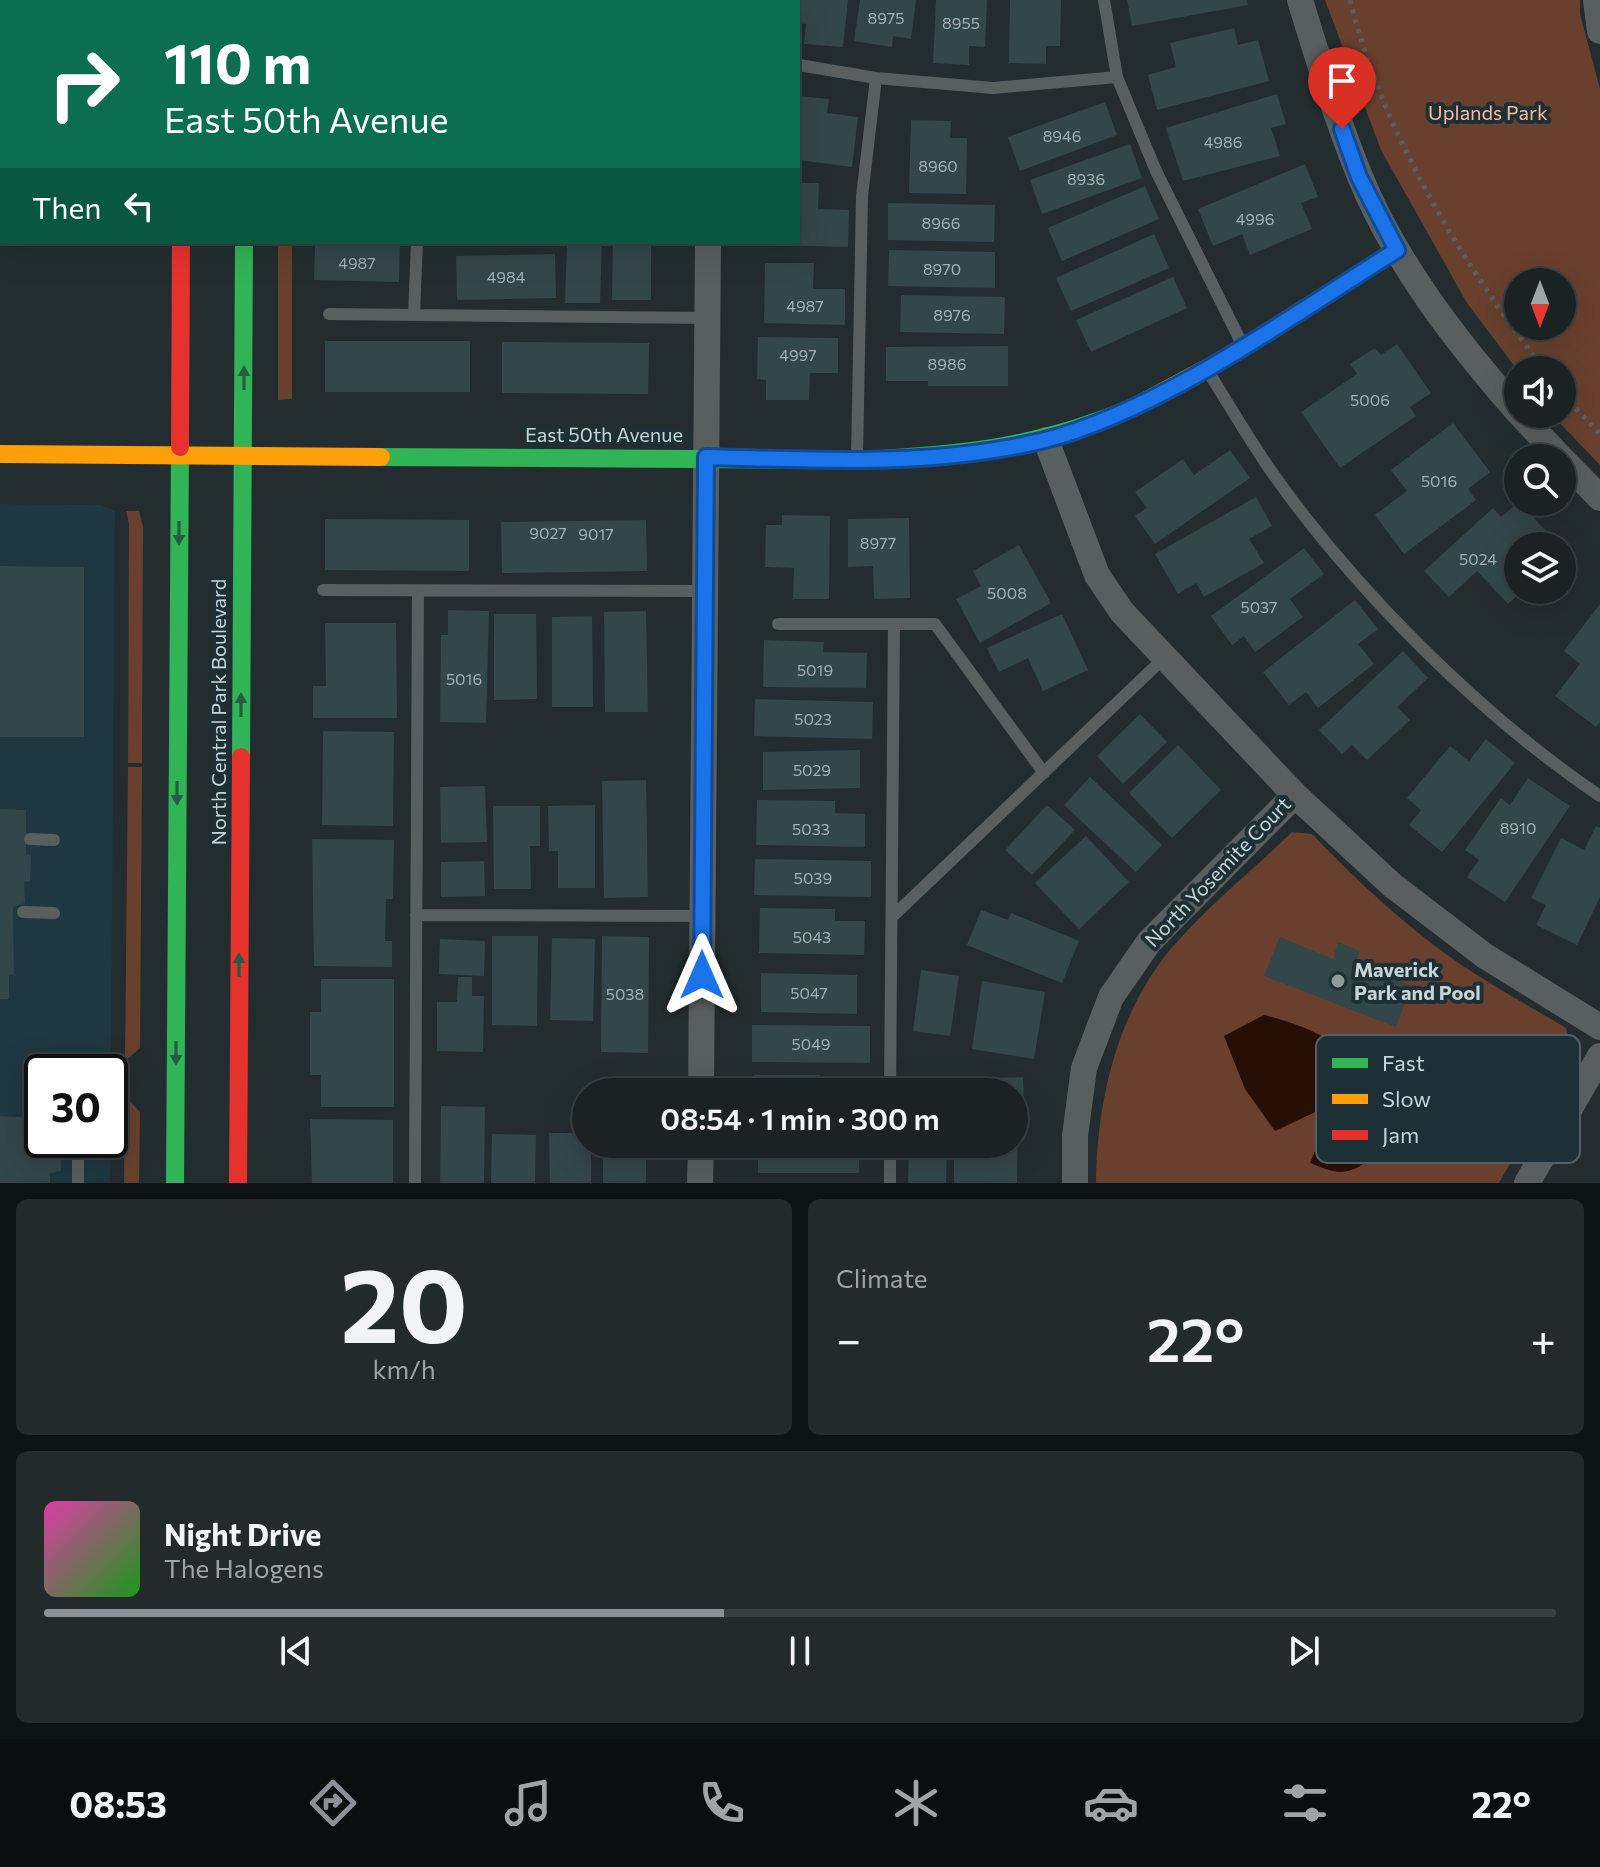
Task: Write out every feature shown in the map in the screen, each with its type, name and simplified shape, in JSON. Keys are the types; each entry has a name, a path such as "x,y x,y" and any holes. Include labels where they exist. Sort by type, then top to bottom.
{"main road":[{"name":"North Central Park Boulevard","path":"175,1183 181,244"},
{"name":"North Central Park Boulevard","path":"238,1183 244,244"},
{"name":"East 50th Avenue","path":"0,454 857,460 958,454 1046,440 1133,406 1206,368 1397,250"}],"street":[{"path":"1300,0 1359,177 1397,250 1461,346 1504,396"},
{"path":"1596,0 1600,31"},
{"path":"701,1078 708,244"},
{"path":"1533,428 1548,444"},
{"name":"North Yosemite Court","path":"1046,440 1097,575 1122,612 1295,795 1149,942 1111,997 1084,1068 1075,1136 1075,1183"},
{"path":"1576,473 1600,498"},
{"path":"1295,795 1392,885 1473,947 1600,1027"},
{"path":"1580,1091 1600,1056"},
{"path":"700,1183 701,1158"},
{"path":"1527,1183 1538,1163"}],"lane":[{"path":"1104,0 1117,77 1156,171 1243,345"},
{"path":"800,65 876,78 993,88 1117,77"},
{"path":"857,460 862,196 876,78"},
{"path":"414,315 417,244"},
{"path":"329,314 707,318"},
{"path":"1206,368 1271,472 1361,581 1450,674 1563,771 1600,796"},
{"path":"323,590 705,591"},
{"path":"415,1183 418,591"},
{"path":"778,624 935,624 1044,773"},
{"path":"890,1078 894,624"},
{"path":"892,917 1165,657"},
{"path":"30,839 54,840"},
{"path":"23,912 54,913"},
{"path":"416,915 702,916"},
{"path":"78,1158 78,1183"},
{"path":"890,1158 890,1183"}],"path":[{"path":"1350,0 1386,113 1498,309 1533,356"},
{"path":"1576,409 1600,434"}],"shaded area":[{"path":"0,504 100,505 115,511 111,1054 24,1054 24,1158 110,1158 110,1183 0,1183"},
{"path":"1264,1015 1320,1035 1316,1035 1316,1112 1275,1131 1245,1089 1224,1036"},
{"path":"1316,1149 1316,1163 1364,1163 1340,1172 1310,1163"}],"green space":[{"name":"Uplands Park","path":"1325,0 1580,0 1580,14 1600,89 1600,465 1564,428 1576,428 1576,356 1507,356 1467,303 1381,150"},
{"path":"278,244 292,244 292,399 278,400"},
{"path":"126,511 139,511 143,527 142,763 128,763 129,523"},
{"path":"128,767 142,767 140,1048 128,1058 128,1054 125,1054"},
{"path":"1292,832 1312,834 1420,934 1486,981 1566,1028 1568,1035 1316,1035 1316,1163 1510,1163 1499,1183 1096,1183 1106,1087 1125,1025 1156,968 1189,928"},
{"path":"128,1099 140,1112 139,1183 124,1183 124,1158 128,1158"}],"building":[{"path":"800,0 848,0 843,47 804,44 806,24 800,23"},
{"path":"860,0 916,0 911,39 893,36 892,47 854,41"},
{"path":"936,0 987,0 985,47 969,46 969,65 933,63"},
{"path":"1010,0 1061,0 1060,46 1046,46 1046,64 1009,63"},
{"path":"1127,0 1247,0 1248,5 1132,26"},
{"path":"1234,28 1238,45 1258,40 1269,81 1157,110 1148,75 1176,67 1170,43"},
{"path":"1277,94 1286,124 1271,128 1280,156 1183,181 1166,128"},
{"path":"800,96 829,99 827,113 858,117 852,167 800,160"},
{"path":"1105,102 1117,135 1020,171 1008,137"},
{"path":"911,120 951,121 950,138 967,138 966,194 909,193"},
{"path":"1130,144 1142,178 1042,214 1030,180"},
{"path":"1305,164 1318,197 1301,203 1312,229 1250,255 1242,234 1213,246 1198,209"},
{"path":"800,183 819,183 818,209 849,210 848,247 767,245 800,244"},
{"path":"1145,186 1159,219 1062,261 1048,228"},
{"path":"888,203 995,205 994,242 888,240"},
{"path":"1154,234 1169,268 1071,311 1056,278"},
{"path":"400,244 399,282 314,280 315,246"},
{"path":"567,244 602,244 600,303 565,303"},
{"path":"613,244 651,244 651,300 612,300"},
{"path":"889,250 995,252 995,288 888,286"},
{"path":"555,254 556,298 457,300 456,256"},
{"path":"765,263 814,263 813,289 845,289 845,325 764,323"},
{"path":"1173,277 1187,308 1091,352 1076,320"},
{"path":"901,295 1005,297 1004,334 900,332"},
{"path":"758,337 838,338 838,373 810,373 809,400 766,400 766,380 757,379"},
{"path":"325,341 470,341 470,392 325,392"},
{"path":"502,342 649,343 648,394 502,393"},
{"path":"1397,344 1431,393 1410,407 1416,416 1340,468 1301,412 1357,374 1350,364 1375,348 1381,355"},
{"path":"1008,346 1008,386 928,386 928,381 886,381 886,347"},
{"path":"1453,423 1490,472 1468,489 1476,500 1404,554 1375,515 1407,491 1391,470"},
{"path":"1230,450 1250,478 1155,544 1135,516 1147,508 1135,492 1183,459 1194,475"},
{"path":"1256,497 1272,526 1249,539 1264,563 1204,597 1196,583 1178,594 1155,554"},
{"path":"1493,508 1501,517 1504,514 1532,516 1547,532 1504,532 1504,600 1477,571 1449,597 1424,571"},
{"path":"782,515 830,516 829,599 793,599 794,568 765,567 766,525 782,525"},
{"path":"909,518 910,598 874,599 873,566 848,567 848,519"},
{"path":"325,519 469,520 469,571 325,570"},
{"path":"646,520 647,571 502,573 501,522"},
{"path":"1019,545 1051,603 980,643 956,599 981,586 973,571"},
{"path":"1304,548 1324,574 1290,599 1303,617 1255,652 1244,636 1232,645 1211,616"},
{"path":"0,566 84,567 84,737 0,737"},
{"path":"1355,600 1378,629 1358,644 1374,664 1318,708 1306,692 1289,705 1263,672"},
{"path":"1600,604 1600,722 1596,727 1555,696 1580,664 1564,651"},
{"path":"448,610 489,611 486,723 440,722 441,635 448,635"},
{"path":"646,611 648,712 605,712 604,612"},
{"path":"494,614 536,614 537,699 494,700"},
{"path":"1062,614 1088,670 1043,691 1028,658 999,672 987,648"},
{"path":"592,616 593,707 552,707 552,617"},
{"path":"325,623 396,623 397,718 313,718 313,686 326,686"},
{"path":"764,640 824,642 823,652 867,653 866,688 763,687"},
{"path":"1403,651 1428,678 1397,707 1410,720 1367,760 1352,745 1342,754 1319,730"},
{"path":"755,699 873,702 872,739 754,736"},
{"path":"1140,714 1167,742 1123,784 1097,756"},
{"path":"323,731 394,732 393,826 322,825"},
{"path":"1486,739 1515,763 1442,852 1409,825 1421,810 1407,798 1450,746 1469,761"},
{"path":"1178,745 1221,790 1172,838 1129,793"},
{"path":"860,750 860,788 763,790 763,752"},
{"path":"1090,777 1162,845 1136,872 1064,805"},
{"path":"1528,778 1570,806 1505,902 1467,877 1479,860 1465,850 1501,798 1510,805"},
{"path":"646,780 648,897 604,898 602,781"},
{"path":"485,786 487,842 441,843 440,787"},
{"path":"757,800 835,801 835,813 865,814 865,847 756,845"},
{"path":"595,805 595,888 558,888 558,851 549,851 548,806"},
{"path":"1047,805 1075,830 1032,875 1005,850"},
{"path":"493,806 540,806 540,846 530,846 531,889 494,889"},
{"path":"0,809 26,810 26,854 31,855 30,881 24,882 25,903 13,907 14,974 9,975 9,999 0,999"},
{"path":"1596,826 1600,828 1600,897 1577,945 1536,925 1546,905 1531,898 1561,838 1584,850"},
{"path":"1086,836 1129,882 1079,929 1035,883"},
{"path":"312,839 394,840 393,899 386,899 385,941 392,941 392,967 314,966"},
{"path":"755,859 871,861 871,897 754,895"},
{"path":"484,861 485,896 441,897 441,862"},
{"path":"760,908 835,909 835,921 865,921 864,955 759,953"},
{"path":"981,910 1008,920 1011,913 1079,941 1062,983 967,945"},
{"path":"492,936 538,936 537,1026 492,1025"},
{"path":"602,936 649,937 648,1053 601,1052"},
{"name":"Maverick Park and Pool","path":"1280,937 1333,959 1338,942 1360,951 1355,964 1411,986 1396,1027 1264,976"},
{"path":"552,938 595,939 593,1021 550,1020"},
{"path":"440,939 485,941 484,976 439,974"},
{"path":"921,970 959,976 950,1036 913,1031"},
{"path":"761,973 857,975 857,1014 761,1012"},
{"path":"458,977 472,977 472,996 484,996 483,1052 437,1051 437,1002 457,1002"},
{"path":"321,979 394,979 394,1107 321,1107 321,1075 310,1075 310,1012 321,1012"},
{"path":"982,981 1045,992 1034,1059 972,1049"},
{"path":"752,1025 870,1026 870,1063 752,1062"},
{"path":"754,1075 820,1075 820,1078 754,1078"},
{"path":"441,1106 485,1107 484,1183 440,1183"},
{"path":"0,1116 24,1117 24,1158 61,1158 61,1171 50,1173 50,1183 0,1183"},
{"path":"310,1119 393,1120 393,1183 312,1183"},
{"path":"549,1133 572,1133 572,1158 591,1158 591,1183 550,1183"},
{"path":"492,1134 536,1135 535,1183 491,1183"},
{"path":"603,1158 646,1158 646,1183 603,1183"},
{"path":"758,1158 859,1158 859,1173 758,1173"},
{"path":"909,1158 947,1158 946,1183 908,1183"},
{"path":"954,1158 1017,1158 1017,1183 954,1183"}],"traffic: fast":[{"path":"241,757 244,244"},
{"path":"381,457 894,458 964,452 1031,440 1064,432 1134,407"},
{"path":"175,1183 180,447"}],"traffic: slow":[{"path":"1134,407 1226,358 1397,250"},
{"path":"0,454 381,457"}],"traffic: jam":[{"path":"180,447 181,244"},
{"path":"238,1183 241,757"}],"place":[{"name":"Maverick Park and Pool","path":"1338,981"}],"route":[{"path":"702,975 706,457 857,460 958,454 1046,440 1133,406 1206,368 1397,250 1359,177 1342,129"}]}
